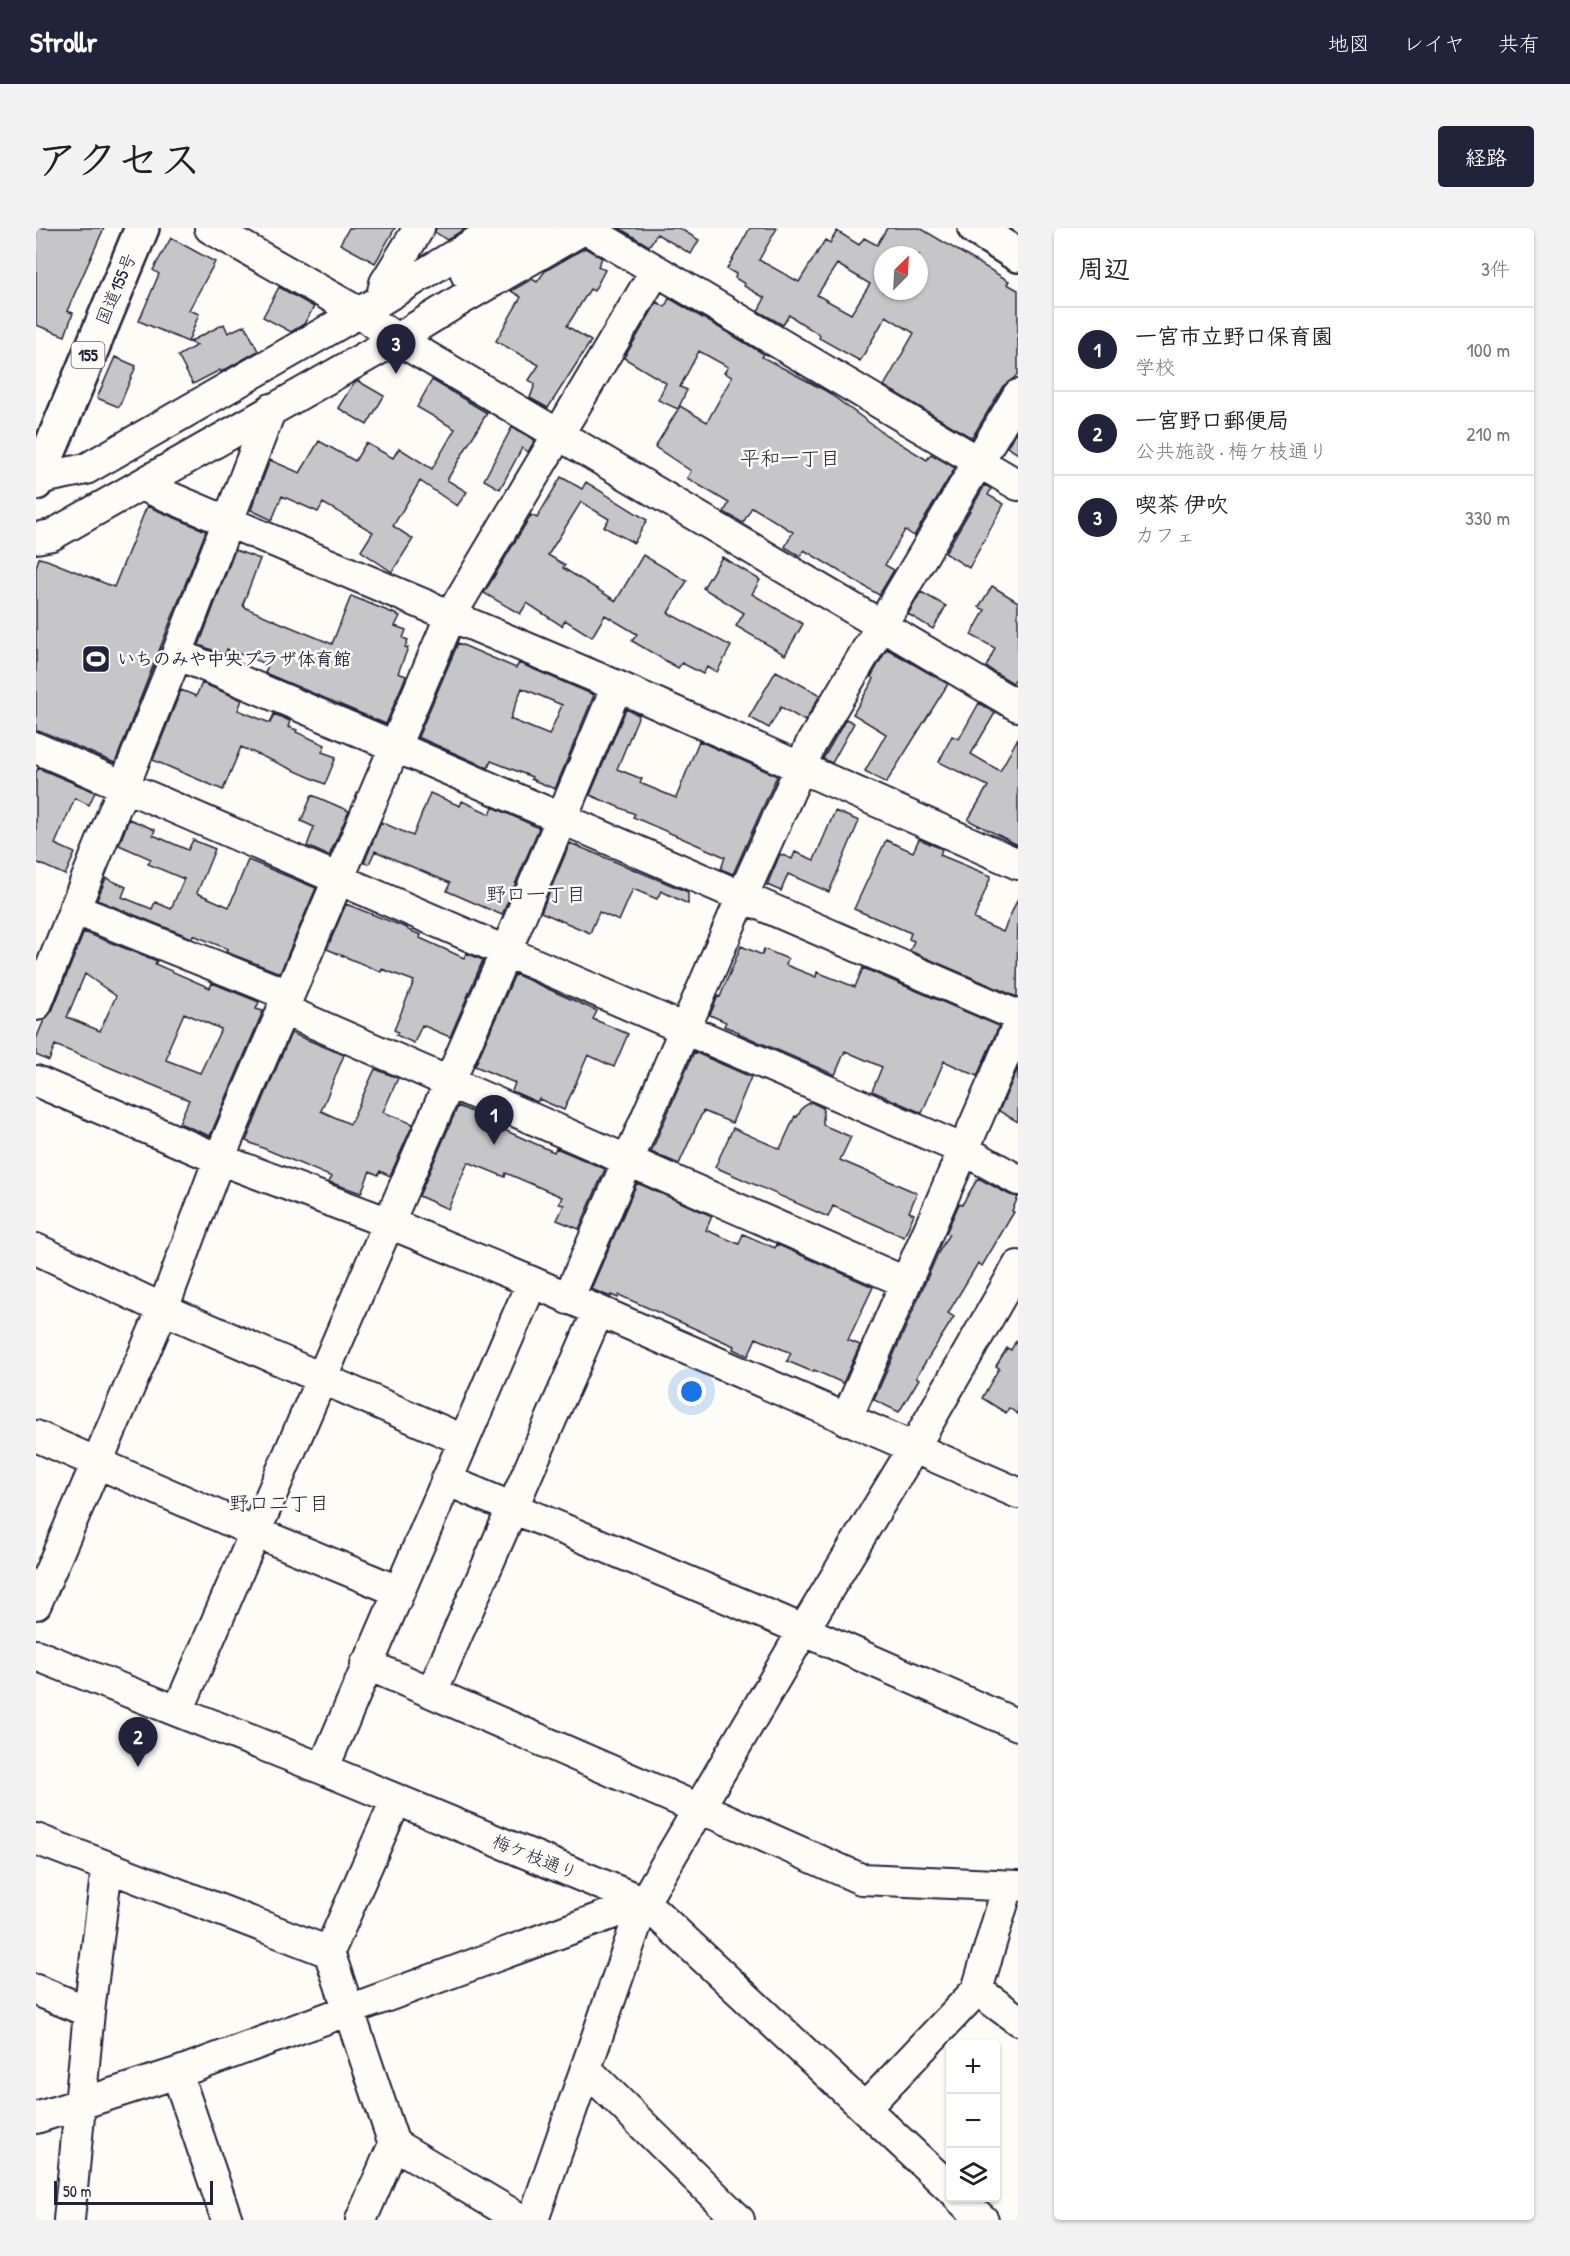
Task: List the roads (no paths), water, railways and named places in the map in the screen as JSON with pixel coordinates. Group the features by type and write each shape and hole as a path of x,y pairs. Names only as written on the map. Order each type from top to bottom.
{"main road":[{"name":"国道155号","path":"37,481 44,437 142,228"},
{"path":"975,228 1018,255"}],"street":[{"path":"210,228 379,320 558,434 1018,706"},
{"path":"379,320 385,283 419,228"},
{"path":"36,538 52,535 271,409 379,320 499,228"},
{"path":"37,481 86,469 379,320 540,228"},
{"path":"379,320 462,299 585,228 1018,485"},
{"path":"36,1604 163,1309 219,1159 451,615 656,270"},
{"path":"568,1299 742,897 812,744 1018,395"},
{"path":"36,1005 122,786 177,654 271,409"},
{"path":"141,485 617,686 1018,864"},
{"path":"177,654 1018,1016"},
{"path":"178,1711 506,951 617,686"},
{"path":"36,748 964,1150 1018,1180"},
{"path":"74,909 285,1002 448,1081 628,1162 905,1282"},
{"path":"846,1420 1018,1025"},
{"path":"36,1081 219,1159 389,1223 532,1282 1018,1493"},
{"path":"36,1249 163,1309 462,1440"},
{"path":"532,2220 644,1902 913,1449 1018,1266"},
{"path":"323,1769 462,1440 532,1282"},
{"path":"432,1692 598,1312"},
{"path":"36,1436 255,1532 398,1591"},
{"path":"447,1480 1018,1725"},
{"name":"梅ケ枝通り","path":"36,1655 323,1769 644,1902 946,2184"},
{"path":"366,1664 861,1879 1013,1886 977,1990 865,2108"},
{"path":"396,1800 329,1952 394,2144 522,2220"},
{"path":"36,1839 329,1952"},
{"path":"69,2220 89,2012 107,1867"},
{"path":"36,2118 177,2073 644,1902"},
{"path":"36,1990 89,2012"},
{"path":"977,1990 1018,2020"},
{"path":"586,2069 739,2220"},
{"path":"177,2073 227,2220"},
{"path":"361,2220 394,2144"},
{"path":"963,2202 983,2220"}],"place":[{"name":"喫茶 伊吹","path":"396,374"},
{"name":"いちのみや中央プラザ体育館","path":"96,659"},
{"name":"一宮市立野口保育園","path":"494,1145"},
{"name":"一宮野口郵便局","path":"138,1767"}],"district":[{"name":"平和一丁目","path":"790,458"},
{"name":"野口一丁目","path":"536,894"},
{"name":"野口二丁目","path":"279,1503"}]}
